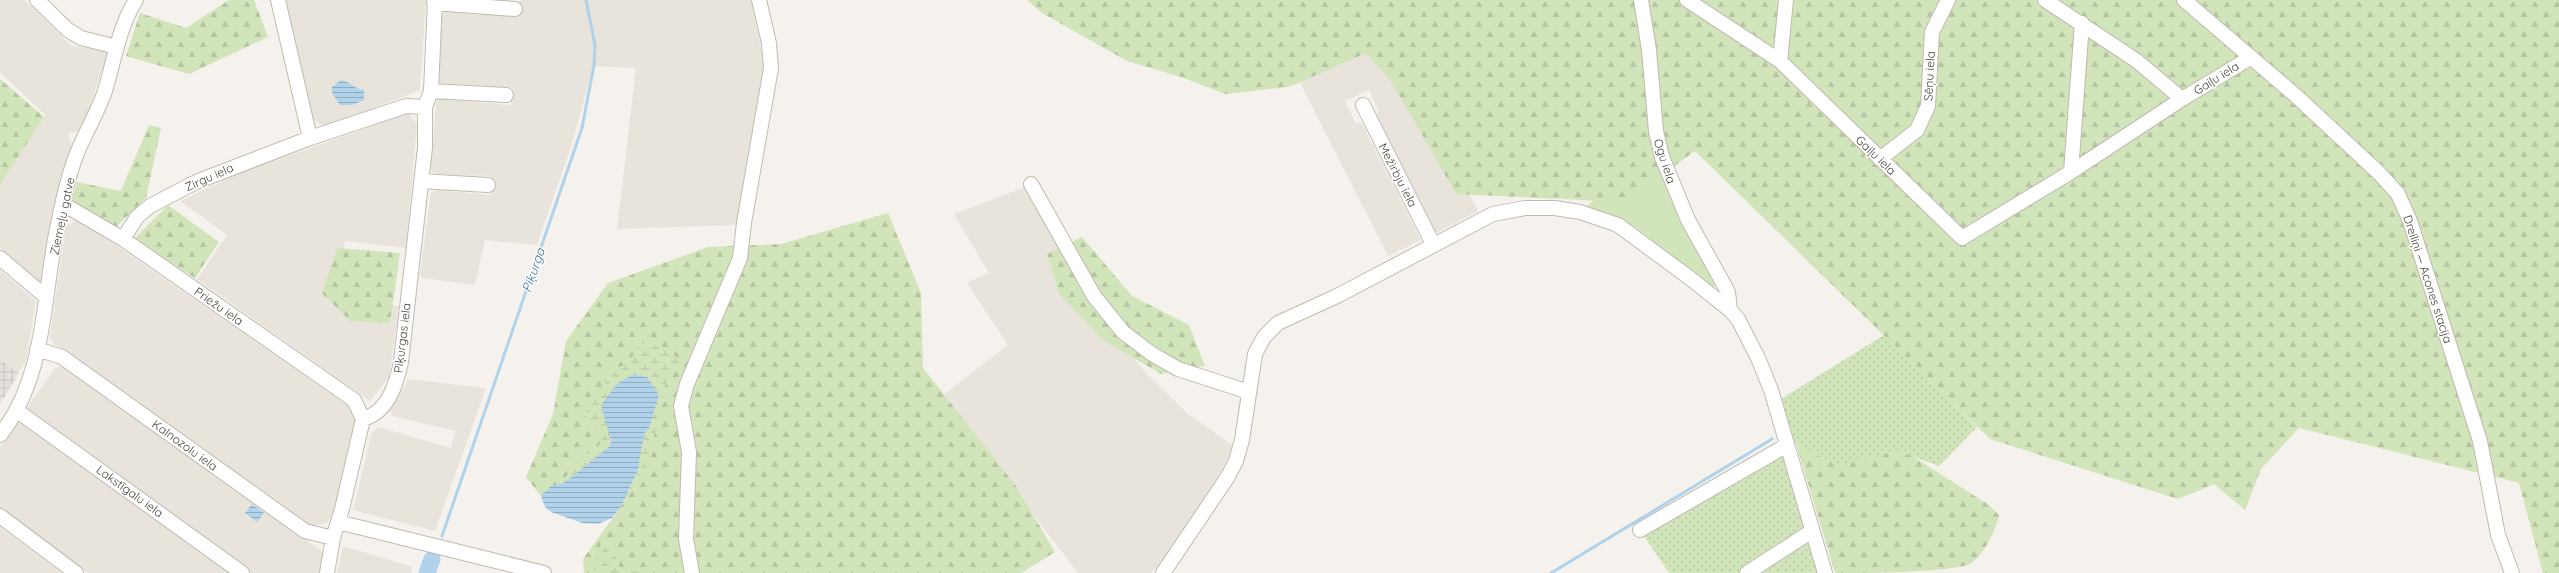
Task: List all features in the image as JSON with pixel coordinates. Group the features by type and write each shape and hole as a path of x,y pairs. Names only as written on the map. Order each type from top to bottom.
{"street":[{"path":"37,0 68,30 81,38 117,47"},
{"name":"Ziemeļu gatve","path":"0,435 16,410 29,382 37,349 64,204 72,170 104,94 123,27 136,0"},
{"path":"278,0 310,138"},
{"path":"692,573 686,539 689,452 682,406 687,384 740,258 744,224 771,68 769,43 759,0"},
{"name":"Ogu iela","path":"1641,0 1649,50 1656,131 1662,157 1688,220 1728,292 1730,310"},
{"name":"Gaiļu iela","path":"1688,0 1780,61 1962,238 2071,172 2182,99 2250,58"},
{"path":"1780,61 1786,0"},
{"name":"Sēņu iela","path":"1880,159 1917,130 1928,106 1932,32 1948,0"},
{"name":"Gaiļu iela","path":"2045,0 2138,61 2182,99"},
{"name":"Dreiliņi — Acones stacija","path":"2184,0 2295,95 2398,194 2410,221 2480,441 2498,535 2512,573"},
{"name":"Piķurgas iela","path":"363,418 374,416 385,404 396,385 401,362 425,148 425,107 431,91 435,2 515,9"},
{"path":"2071,172 2082,23"},
{"path":"431,91 506,95"},
{"name":"Mežirbju iela","path":"1363,105 1433,244"},
{"name":"Zirgu iela","path":"123,239 137,217 150,206 203,179 310,138 406,106 425,107"},
{"path":"421,181 488,185"},
{"path":"1031,184 1094,296 1123,332 1152,354 1178,369 1249,392"},
{"name":"Priežu iela","path":"64,204 123,239 354,400 363,418"},
{"path":"1163,573 1227,478 1236,461 1242,440 1255,354 1264,336 1278,323 1337,296 1433,244 1493,214 1525,208 1580,212 1618,225 1730,310 1745,330 1771,390 1825,573"},
{"path":"0,258 46,297"},
{"name":"Kalnozolu iela","path":"37,349 62,357 305,531 333,538"},
{"name":"Lakstīgalu iela","path":"16,410 242,573"},
{"path":"327,573 333,538 363,418"},
{"path":"1640,530 1787,445"},
{"path":"0,516 76,573"},
{"path":"338,522 544,573"},
{"path":"1747,573 1812,531"}],"shaded area":[{"path":"0,0 24,0 72,46 109,50 82,129 68,134 73,149 50,225 42,284 0,248 0,185 45,115 0,72"},
{"path":"283,0 426,0 420,90 326,127 314,121"},
{"path":"520,0 751,0 765,67 737,225 617,229 636,68 593,66 572,144 537,245 485,240 475,285 422,278 420,274 431,192 436,190 491,195 491,176 433,174 431,168 436,102 441,99 511,105 512,88 440,83 437,79 442,16 445,12 518,17"},
{"path":"1378,36 1461,177 1478,211 1436,233 1376,114 1379,112 1369,90 1345,101 1356,124 1361,122 1421,240 1388,256 1294,71"},
{"path":"408,113 417,124 406,248 345,241 339,299 399,306 389,377 370,401 197,279 227,235 180,201 240,173"},
{"path":"1025,187 1107,325 1146,373 1188,414 1234,446 1216,480 1160,564 1151,573 1078,573 942,396 1008,345 967,283 989,273 954,214"},
{"path":"81,221 351,408 358,421 337,507 327,523 309,526 53,343 50,336 66,226 73,222"},
{"path":"0,270 36,301 26,360 19,373 0,359"},
{"path":"0,359 19,373 0,404"},
{"path":"64,366 327,555 322,573 248,573 28,411 27,407 55,368"},
{"path":"407,379 486,388 435,531 353,510 372,432 379,427 451,448 455,431 393,416 388,407 406,385"},
{"path":"19,419 232,573 89,573 0,510 0,447"},
{"path":"0,527 62,573 0,573"},
{"path":"343,546 413,567 411,573 337,573"}],"green space":[{"path":"229,0 254,0 268,37 189,74 126,56 140,13 186,28"},
{"path":"1027,0 2559,0 2559,573 2543,573 2519,483 2299,428 2261,469 2245,510 2214,484 2178,499 1990,439 1695,151 1625,202 1456,194 1391,81 1366,53 1289,87 1225,94 1181,77 1127,61 1042,13"},
{"path":"0,79 44,117 0,185"},
{"path":"149,125 161,128 146,198 116,227 71,201 77,182 121,191"},
{"path":"1653,150 1668,190 1717,284 1711,289 1638,229 1617,217 1587,206"},
{"path":"168,205 219,242 195,278 134,239"},
{"path":"888,213 921,293 923,368 1016,486 1055,552 1021,573 584,573 583,559 622,505 638,469 610,437 564,483 551,486 541,496 526,477 553,414 566,341 608,283 708,247 781,244"},
{"path":"1082,237 1132,296 1189,325 1205,366 1161,374 1103,340 1060,295 1047,254"},
{"path":"337,248 400,253 390,323 350,321 322,293"},
{"path":"1884,335 1977,427 1939,466 1898,451 1836,465 1792,441 1781,399"},
{"path":"639,343 652,344 664,348 673,354 680,364 671,372 665,385 648,463 622,505 638,469 644,434 649,428 606,430 611,441 610,446 564,483 574,465 584,455 601,443 603,433 585,415 587,404 606,390 604,374 608,370 629,364"},
{"path":"1792,430 1906,452 1989,505 1999,515 1998,521 1988,543 1973,562 1968,565 1954,568 1885,573 1835,573"},
{"path":"1787,445 1825,573 1669,573 1640,530"},
{"path":"600,542 607,542 618,561 619,568 643,573 603,573 587,567 601,553"}],"water":[{"path":"341,80 364,90 364,100 352,105 340,105 332,93 332,87"},
{"path":"634,374 647,377 659,395 649,428 644,434 638,469 622,505 612,518 598,524 582,523 551,512 545,507 541,496 551,486 564,483 610,446 611,441 601,405 617,384"},
{"path":"252,504 264,513 257,522 245,513"}],"waterway":[{"name":"Piķurga","path":"442,536 582,128 594,65 595,45 586,0"},
{"path":"1551,573 1772,439"},
{"name":"Piķurga","path":"427,573 432,559"}]}
